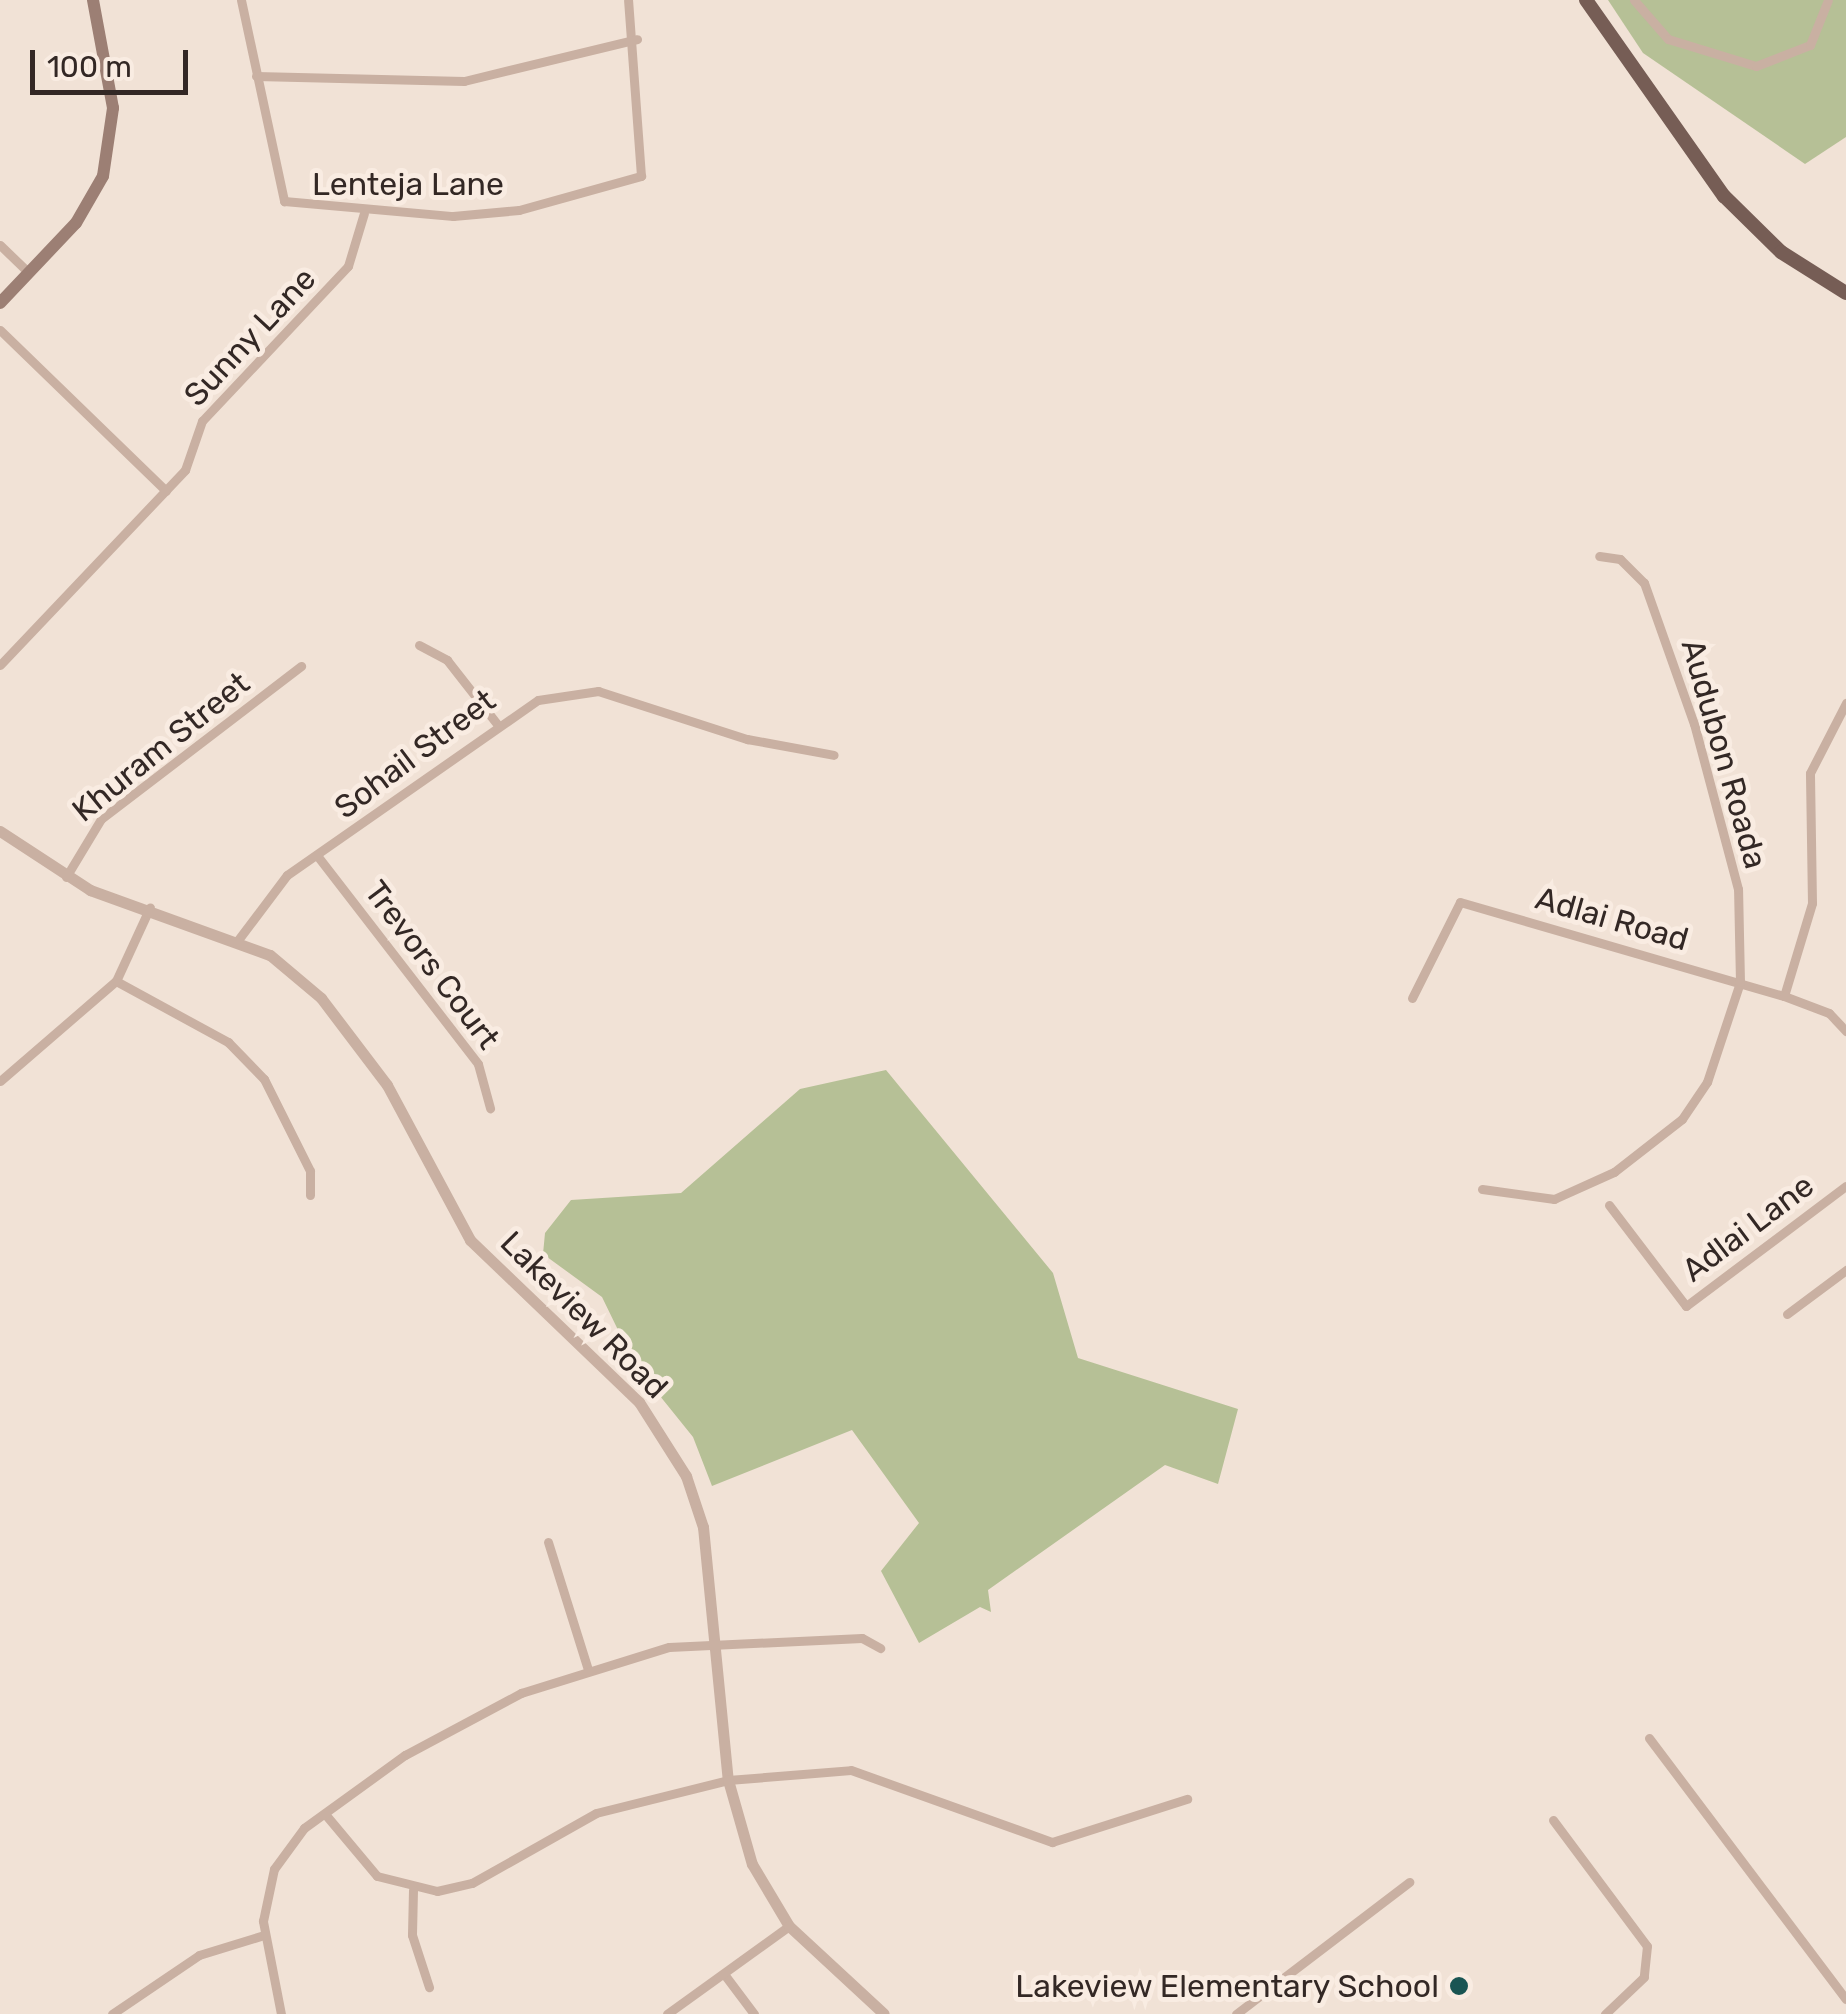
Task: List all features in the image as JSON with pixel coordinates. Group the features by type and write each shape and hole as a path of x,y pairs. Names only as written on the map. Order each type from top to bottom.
{"main road":[{"path":"0,302 76,224 106,164 113,108 93,0"},
{"path":"1586,0 1724,196 1781,252 1846,294"}],"street":[{"path":"241,0 256,76 464,81 637,39 628,0"},
{"path":"1634,0 1668,40 1725,61 1756,66 1800,52 1828,0"},
{"name":"Lenteja Lane","path":"256,76 287,204 364,213 502,212 644,173 637,39"},
{"name":"Sunny Lane","path":"0,665 166,491 190,462 202,421 348,266 364,213"},
{"path":"0,245 29,272"},
{"path":"0,330 166,491"},
{"name":"Audubon Roada","path":"1482,1189 1554,1199 1614,1172 1682,1119 1707,1082 1740,982 1738,890 1694,724 1644,584 1620,560 1599,556"},
{"path":"419,645 447,660 497,724"},
{"name":"Khuram Street","path":"66,877 102,819 301,666"},
{"name":"Sohail Street","path":"238,940 268,890 319,858 497,724 538,700 598,692 747,739 834,755"},
{"path":"1784,996 1812,903 1810,773 1844,710"},
{"name":"Lakeview Road","path":"0,831 66,877 238,940 308,987 361,1043 470,1240 638,1402 686,1476 703,1527 718,1641 728,1780 752,1864 789,1926 884,2014"},
{"name":"Trevors Court","path":"319,858 478,1064 490,1108"},
{"name":"Adlai Road","path":"1412,998 1460,902 1784,996 1829,1013 1846,1031"},
{"path":"0,1081 116,981 150,907"},
{"path":"116,981 228,1042 264,1079 310,1171 310,1195"},
{"name":"Adlai Lane","path":"1608,1206 1686,1306 1846,1186"},
{"path":"1787,1314 1846,1270"},
{"path":"548,1542 588,1670"},
{"path":"281,2014 264,1934 274,1868 325,1814 461,1722 588,1670 718,1641 862,1638 880,1648"},
{"path":"1649,1738 1846,1999"},
{"path":"325,1814 366,1868 413,1890 461,1887 596,1814 728,1780 851,1770 1052,1842 1187,1798"},
{"path":"1553,1820 1647,1946 1644,1977 1605,2014"},
{"path":"1236,2014 1409,1882"},
{"path":"413,1890 412,1935 429,1987"},
{"path":"667,2014 789,1926"},
{"path":"112,2014 198,1955 264,1934"},
{"path":"724,1974 754,2014"}],"green space":[{"path":"1608,0 1846,0 1846,137 1805,164 1643,53"},
{"path":"886,1070 1053,1273 1078,1358 1238,1409 1218,1484 1165,1465 988,1590 991,1612 980,1607 919,1643 881,1571 919,1523 852,1430 712,1486 693,1437 635,1365 602,1297 543,1254 545,1233 571,1200 681,1193 800,1089"}],"place":[{"name":"Lakeview Elementary School","path":"1459,1986"}]}
